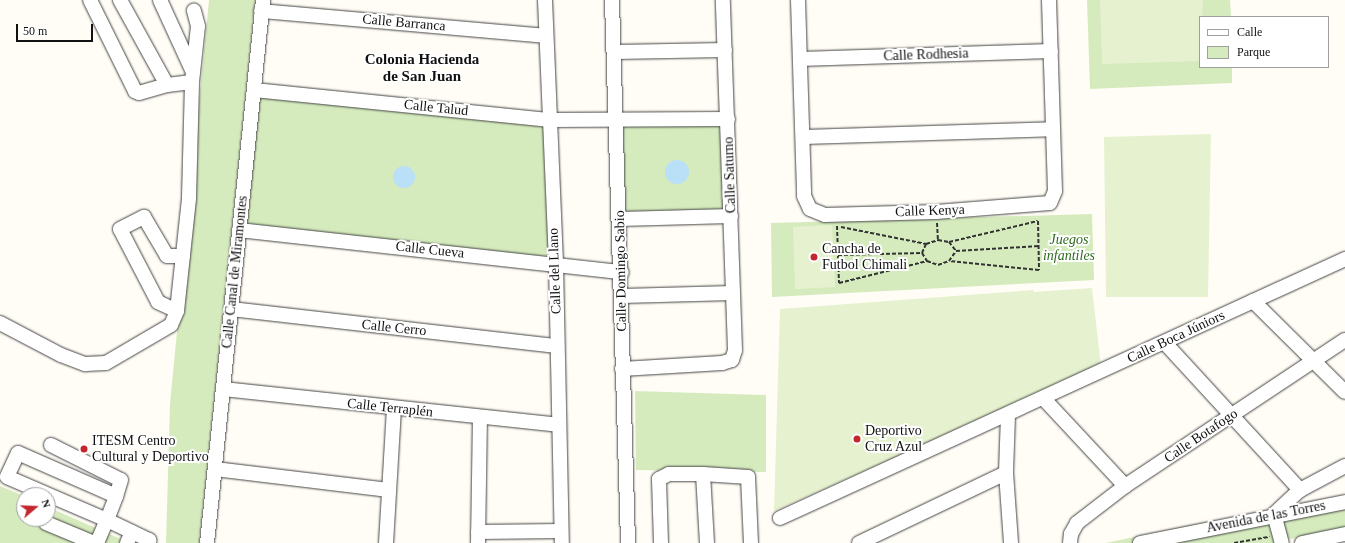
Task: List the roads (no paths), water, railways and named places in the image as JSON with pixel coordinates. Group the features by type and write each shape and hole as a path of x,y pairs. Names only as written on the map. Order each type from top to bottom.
{"street":[{"path":"90,0 135,91 139,93 192,77"},
{"path":"120,0 167,85"},
{"path":"160,0 192,77"},
{"name":"Calle del Llano","path":"545,0 556,264 561,537"},
{"name":"Calle Domingo Sabio","path":"612,0 618,122 622,272 622,369 628,543"},
{"name":"Calle Saturno","path":"622,369 722,363 732,360 735,350 723,0"},
{"path":"798,0 803,137 1053,129 1049,0"},
{"name":"Calle Barranca","path":"262,5 546,36"},
{"name":"Calle Canal de Miramontes","path":"206,543 215,469 262,5"},
{"path":"0,323 60,355 85,364 106,363 171,325 177,311 189,198 192,77 198,26 194,11"},
{"path":"615,52 725,50"},
{"name":"Calle Rodhesia","path":"800,58 1051,51"},
{"name":"Calle Talud","path":"254,90 550,120 618,122 728,119"},
{"name":"Calle Kenya","path":"803,137 804,196 810,209 825,214 936,212 1043,206 1054,198 1055,191 1053,129"},
{"path":"620,219 731,216"},
{"path":"177,311 158,302 120,229 144,217 167,256 183,256"},
{"name":"Calle Cueva","path":"239,230 622,272"},
{"name":"Calle Boca Júniors","path":"780,518 1165,344 1253,301 1345,259"},
{"path":"622,296 733,293"},
{"path":"1253,301 1345,392"},
{"name":"Calle Cerro","path":"231,309 557,346"},
{"name":"Calle Botafogo","path":"1070,543 1071,534 1077,524 1125,486 1312,360 1345,340"},
{"path":"1165,344 1300,490"},
{"name":"Calle Terraplén","path":"223,389 394,409 558,425"},
{"path":"1044,399 1125,486"},
{"path":"386,543 394,409"},
{"path":"1008,415 1006,473 1012,543"},
{"path":"480,417 478,538 561,537"},
{"path":"51,445 121,480 107,520 96,543 56,527"},
{"path":"116,496 18,453 7,477 107,520 129,537 150,540 149,543"},
{"path":"1281,539 1274,514 1300,490 1345,466"},
{"path":"215,469 389,490"},
{"path":"859,543 1006,473"},
{"path":"661,543 659,479 669,474 703,474 748,477 752,543"},
{"path":"703,474 706,543"},
{"name":"Avenida de las Torres","path":"1140,543 1274,514 1345,502"},
{"path":"1302,543 1345,534"}],"water":[{"path":"677,160 686,163 689,172 686,181 677,184 668,181 665,172 668,163"},
{"path":"404,166 412,169 415,177 412,185 404,188 396,185 393,177 396,169"}],"place":[{"name":"Cancha de Futbol Chimali","path":"814,257"},
{"name":"Deportivo Cruz Azul","path":"857,439"},
{"name":"ITESM Centro Cultural y Deportivo","path":"84,449"}],"district":[{"name":"Colonia Hacienda de San Juan","path":"422,68"}],"park label":[{"name":"Juegos infantiles","path":"1069,248"}]}
